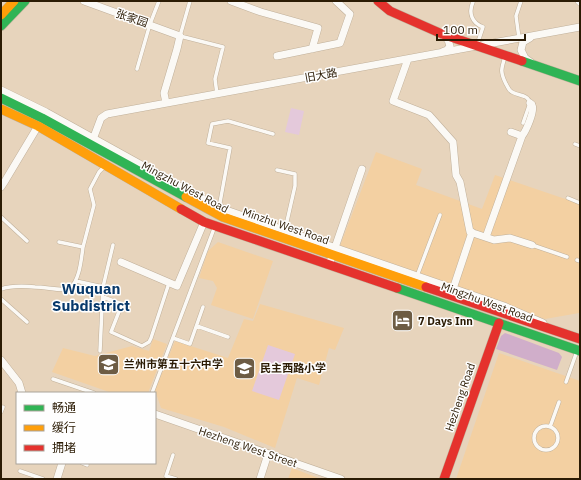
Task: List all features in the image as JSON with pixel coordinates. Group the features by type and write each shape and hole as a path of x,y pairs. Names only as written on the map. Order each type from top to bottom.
{"main road":[{"path":"1,15 14,1"},
{"path":"1,26 24,1"},
{"path":"378,1 390,11 430,29 580,81"},
{"name":"Minzhu West Road","path":"1,98 219,211 334,251 487,308 580,339"},
{"name":"Minzhu West Road","path":"1,108 38,126 90,145 106,165 204,222 499,323 579,348"},
{"name":"Hezheng Road","path":"444,479 499,323"}],"street":[{"name":"张家园","path":"84,1 180,36"},
{"path":"230,1 261,12 318,28 312,49"},
{"path":"277,56 340,43 350,14 336,1"},
{"name":"旧大路","path":"90,145 101,118 107,114 580,27"},
{"path":"430,29 446,36 450,43 447,50 436,54"},
{"path":"540,35 523,42 521,50 525,58 543,68"},
{"path":"166,103 164,93 180,36"},
{"path":"408,59 393,101 429,115 453,142 456,175 460,182 470,232 494,240 510,238 532,245"},
{"path":"1,90 46,112 90,145"},
{"path":"486,237 522,136 526,132 533,110 530,103"},
{"path":"1,186 6,181 38,126"},
{"path":"511,132 522,136"},
{"path":"329,265 362,169"},
{"name":"Mingzhu West Road","path":"219,211 285,230 334,251 417,276 504,306 580,339"},
{"path":"121,262 177,286 204,222"},
{"path":"454,289 472,232"},
{"path":"1,360 19,383 22,392"},
{"name":"Hezheng West Street","path":"156,414 341,479"},
{"path":"260,479 268,454"},
{"path":"57,479 62,464"}],"lane":[{"path":"137,69 150,24 159,1"},
{"path":"180,36 190,1"},
{"path":"519,39 516,16 521,1"},
{"path":"473,2 471,7 471,16 476,24 483,27 478,46"},
{"name":"张家园","path":"180,36 223,47 214,79 217,94"},
{"path":"505,56 502,67 502,76 509,90 527,97 530,103 523,123"},
{"path":"219,211 230,148 208,143 212,124 228,121 273,134"},
{"path":"575,144 580,146"},
{"path":"1,289 35,287 64,290 70,289 76,281 78,274 83,247 94,205 90,189 99,172 106,165"},
{"path":"277,170 295,174 295,186 285,230"},
{"path":"568,198 580,203"},
{"path":"417,276 440,215"},
{"path":"1,217 26,241"},
{"path":"152,392 215,226"},
{"path":"59,242 83,247"},
{"path":"100,351 103,287 113,245"},
{"path":"532,245 567,257"},
{"path":"76,281 103,287"},
{"path":"103,297 122,304 111,332 142,346 149,342 151,338 169,282"},
{"path":"1,298 26,322"},
{"path":"173,338 190,344 203,308"},
{"path":"197,326 228,337"},
{"path":"566,382 579,348"},
{"path":"53,379 91,392"},
{"path":"550,427 559,402"},
{"path":"1,412 2,407"},
{"path":"541,427 550,427 557,433 557,442 550,449 541,449 535,443 534,434 541,427"},
{"path":"174,455 166,476 176,479"},
{"path":"20,471 43,479"}],"shaded area":[{"path":"291,108 304,111 299,135 285,132"},
{"path":"376,152 422,169 416,185 482,209 495,175 580,204 579,313 545,319 338,251"},
{"path":"218,242 273,261 253,319 211,305 217,288 213,281 199,278 208,251"},
{"name":"民主西路小学","path":"260,304 344,328 335,350 329,348 319,385 297,378 275,448 224,427 161,408 155,390 175,341 228,358 244,319 253,321"},
{"path":"505,333 559,353 562,357 557,370 496,349 501,336"},
{"name":"兰州市第五十六中学","path":"153,339 167,344 148,392 109,392 52,372 63,348 95,356 132,346 149,351"},
{"path":"268,345 295,354 279,400 252,391"},
{"path":"499,353 580,381 580,479 456,479"},
{"path":"292,468 321,479 288,479"}],"traffic: fast":[{"path":"1,26 25,1"},
{"path":"522,61 580,81"},
{"path":"1,98 42,118 186,197"},
{"path":"397,288 580,351"}],"traffic: slow":[{"path":"1,15 14,1"},
{"path":"1,109 38,126 181,209"},
{"path":"186,197 223,217 426,287"}],"traffic: jam":[{"path":"378,1 390,11 442,34 522,61"},
{"path":"181,209 204,222 397,288"},
{"path":"426,287 580,339"},
{"path":"444,479 499,323"}],"place":[{"name":"7 Days Inn","path":"402,321"},
{"name":"兰州市第五十六中学","path":"108,364"},
{"name":"民主西路小学","path":"244,368"}],"district":[{"name":"Wuquan Subdistrict","path":"91,298"}]}
